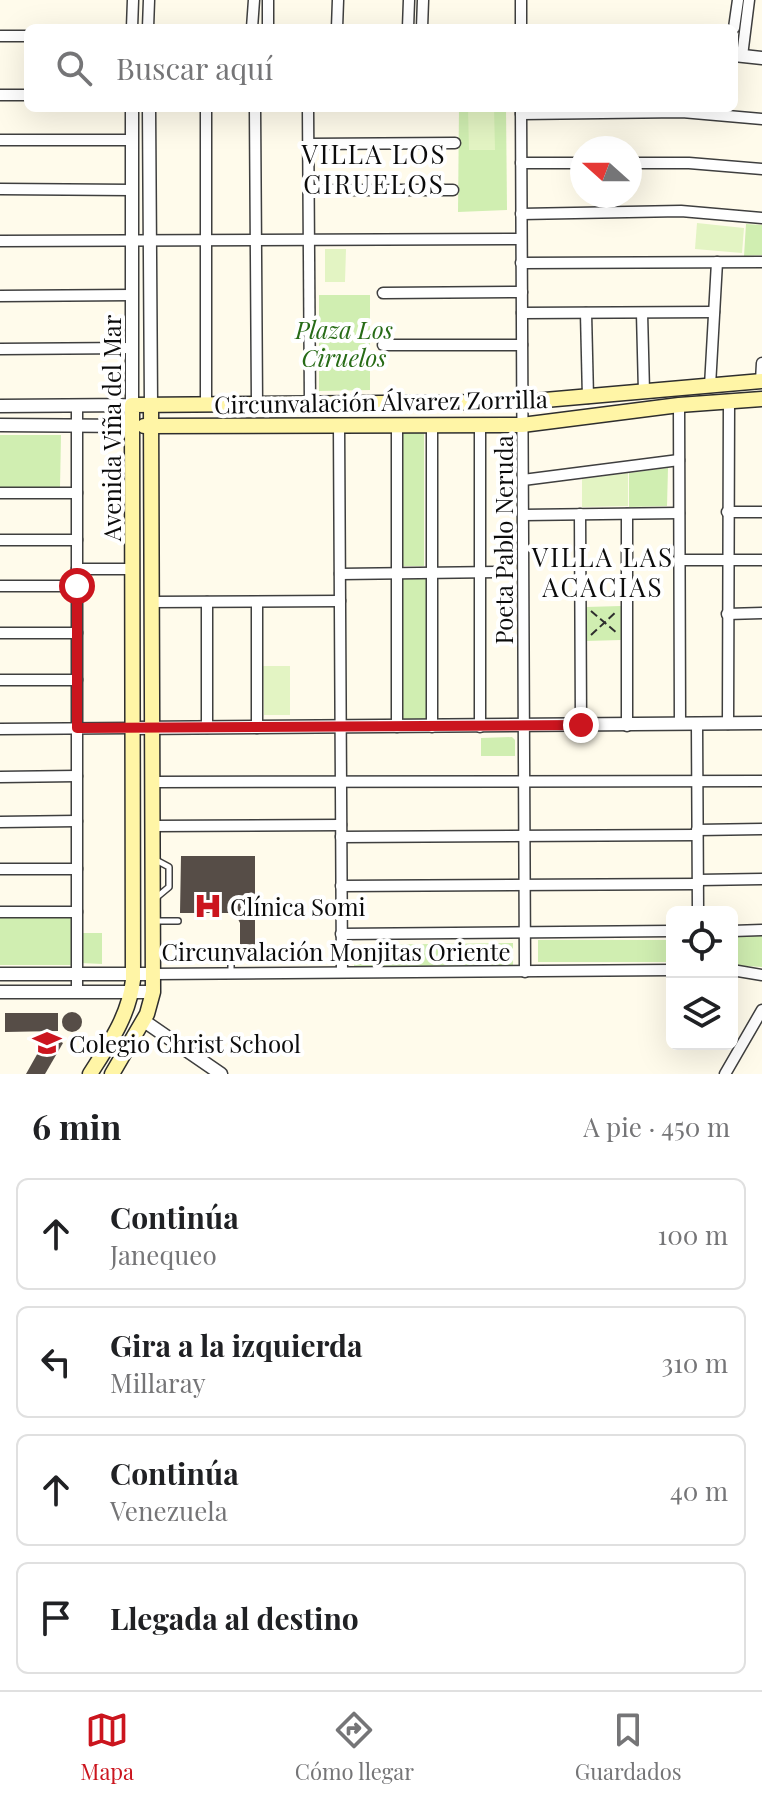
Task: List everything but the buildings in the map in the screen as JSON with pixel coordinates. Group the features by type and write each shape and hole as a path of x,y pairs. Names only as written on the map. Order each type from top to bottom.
{"main road":[{"name":"Circunvalación Álvarez Zorrilla","path":"132,405 522,402 762,381"},
{"name":"Circunvalación Álvarez Zorrilla","path":"133,426 522,425 679,405 762,399"},
{"name":"Avenida Viña del Mar","path":"90,1074 121,1025 132,992 132,405"},
{"name":"Avenida Viña del Mar","path":"117,1072 144,1021 153,992 151,405"}],"street":[{"path":"132,24 133,0"},
{"path":"148,24 149,0"},
{"path":"252,24 254,0"},
{"path":"268,0 268,24"},
{"path":"337,24 338,0"},
{"path":"408,24 409,0"},
{"path":"422,24 423,0"},
{"path":"521,0 521,24"},
{"path":"735,24 738,0"},
{"path":"749,0 738,56 762,58"},
{"path":"0,36 24,36"},
{"path":"0,95 24,95"},
{"name":"Avenida Viña del Mar","path":"132,112 132,405"},
{"name":"Avenida Viña del Mar","path":"149,112 151,405"},
{"path":"206,112 206,405"},
{"path":"255,112 257,404"},
{"path":"308,112 310,404"},
{"name":"Poeta Pablo Neruda","path":"521,112 525,972"},
{"path":"682,112 762,119"},
{"path":"0,140 132,140"},
{"path":"309,144 455,143"},
{"path":"521,163 570,163"},
{"path":"642,163 762,169"},
{"path":"0,189 132,190"},
{"path":"309,190 453,190"},
{"path":"521,214 681,211 762,218"},
{"path":"0,241 521,239"},
{"path":"710,386 717,262"},
{"path":"521,263 762,262"},
{"path":"383,293 522,292"},
{"path":"0,296 132,295"},
{"path":"522,313 714,312"},
{"path":"586,313 588,398"},
{"path":"642,313 644,392"},
{"path":"383,345 522,345"},
{"path":"0,349 132,348"},
{"path":"762,363 762,381"},
{"path":"728,724 726,560 729,401"},
{"name":"Circunvalación Álvarez Zorrilla","path":"0,406 132,405"},
{"path":"679,405 680,724"},
{"path":"77,406 77,992"},
{"name":"Circunvalación Álvarez Zorrilla","path":"0,425 133,426"},
{"path":"339,425 342,972"},
{"path":"397,425 397,727"},
{"path":"432,425 432,727"},
{"path":"480,425 480,727"},
{"path":"523,480 679,460"},
{"path":"0,493 77,493"},
{"path":"727,512 762,512"},
{"path":"523,515 679,513"},
{"path":"580,514 581,725"},
{"path":"627,514 627,726"},
{"path":"0,540 77,540"},
{"path":"679,560 762,560"},
{"path":"77,569 133,569"},
{"path":"340,574 498,572"},
{"path":"0,586 77,586"},
{"path":"152,602 340,601"},
{"path":"207,602 207,728"},
{"path":"257,602 257,728"},
{"path":"727,614 762,613"},
{"path":"0,633 77,633"},
{"path":"0,680 77,680"},
{"path":"0,729 762,723"},
{"path":"697,724 698,906"},
{"path":"0,777 77,776"},
{"path":"153,782 762,781"},
{"path":"0,822 77,821"},
{"path":"153,826 341,825"},
{"path":"341,837 525,836 762,829"},
{"path":"0,869 77,869"},
{"path":"341,886 762,879"},
{"path":"0,912 77,912"},
{"path":"738,931 762,930"},
{"path":"341,934 666,931"},
{"name":"Circunvalación Monjitas Oriente","path":"0,974 666,970"},
{"path":"738,971 762,975"},
{"name":"Circunvalación Monjitas Oriente","path":"0,992 153,992"},
{"path":"725,1074 762,1010"},
{"path":"144,1021 221,1074"}],"lane":[{"path":"153,921 178,921"},
{"path":"231,957 231,974"}],"path":[{"path":"581,643 627,602"},
{"path":"581,603 627,641"}],"green space":[{"path":"459,112 506,112 507,210 458,212"},
{"path":"468,112 494,112 495,150 469,150"},
{"path":"697,223 744,228 742,253 695,249"},
{"path":"746,224 762,225 762,255 744,256"},
{"path":"325,249 346,249 345,282 325,282"},
{"name":"Plaza Los Ciruelos","path":"319,295 370,295 370,390 319,391"},
{"path":"402,433 424,433 424,566 402,566"},
{"path":"0,435 61,435 60,487 0,487"},
{"path":"668,468 667,506 629,507 629,473"},
{"path":"628,473 628,506 582,507 582,479"},
{"path":"400,579 427,579 428,720 401,720"},
{"path":"621,606 621,640 586,641 586,607"},
{"path":"263,666 290,666 290,715 264,715"},
{"path":"512,737 515,740 515,756 481,756 481,738"},
{"path":"0,918 72,918 71,965 0,965"},
{"path":"82,933 102,933 102,964 81,963"},
{"path":"738,933 762,933 762,967 738,965"},
{"path":"538,940 666,940 666,962 538,962"},
{"path":"513,943 513,965 354,967 354,945"}],"place":[{"name":"Clínica Somi","path":"208,906"},
{"name":"Colegio Christ School","path":"47,1043"}],"district":[{"name":"VILLA LOS CIRUELOS","path":"374,168"},
{"name":"VILLA LAS ACACIAS","path":"603,571"}],"route":[{"path":"77,586 77,728 581,725"}]}
